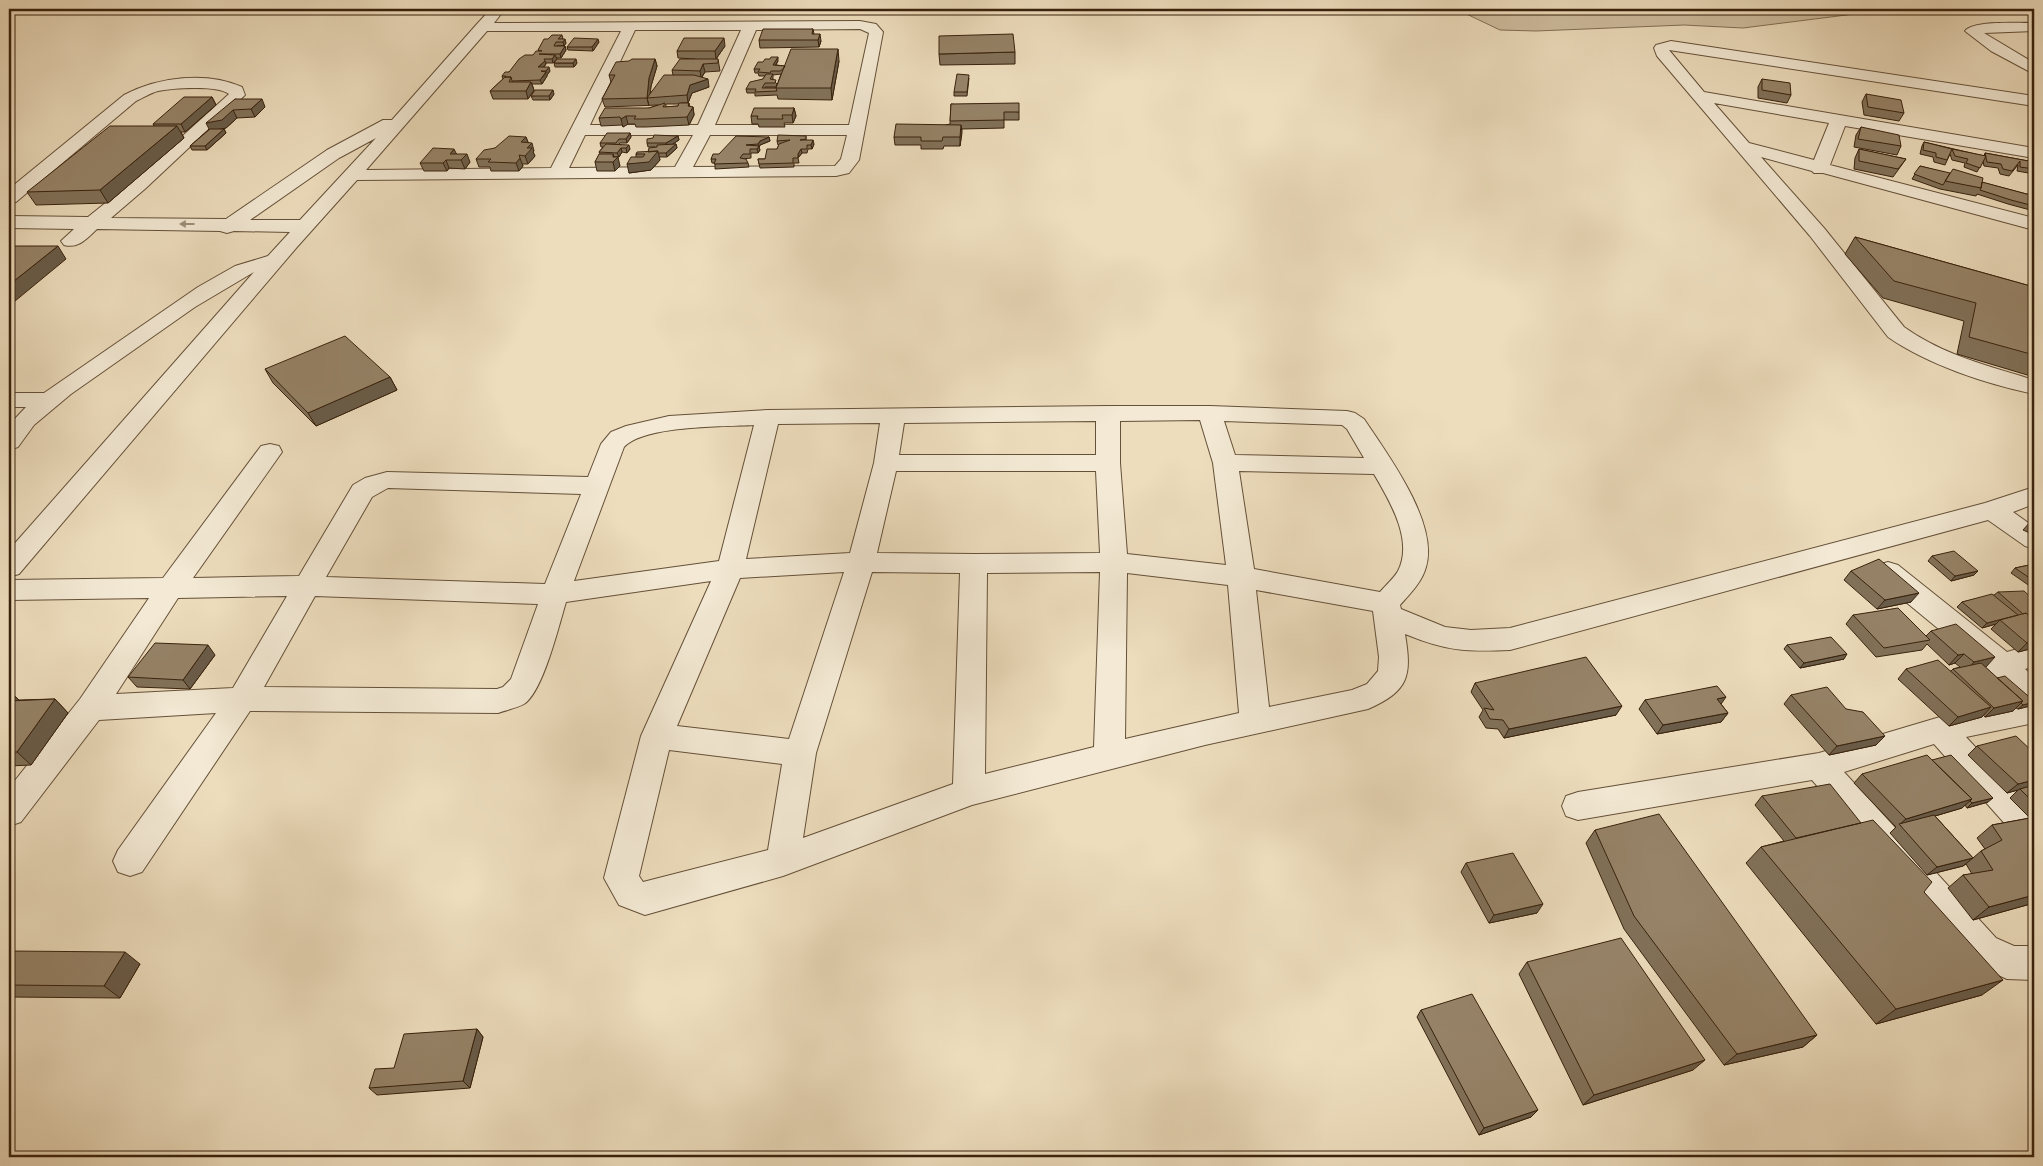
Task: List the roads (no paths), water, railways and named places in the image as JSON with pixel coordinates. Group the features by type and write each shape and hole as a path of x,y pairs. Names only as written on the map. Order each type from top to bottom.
{"street":[{"path":"9,567 283,252 498,9"},
{"path":"351,175 836,171 847,165 876,35 874,29 860,25 630,28 482,27"},
{"path":"681,173 704,130 750,27"},
{"path":"2034,27 1976,29 1972,31 1996,48 2034,69"},
{"path":"558,172 630,28"},
{"path":"2034,101 1684,46 1663,46 1662,53 1817,232 1896,332 1910,343 1928,352 2034,387"},
{"path":"9,198 130,98 141,92 167,85 223,85 236,90 237,95 140,184 94,223 62,241 209,242 283,252"},
{"path":"1700,96 2034,153"},
{"path":"209,242 231,224 333,154 405,116"},
{"path":"1820,169 1838,121"},
{"path":"579,130 855,130"},
{"path":"1744,147 1820,169 2034,224"},
{"path":"9,222 306,226"},
{"path":"1817,232 1845,240"},
{"path":"11,435 49,400 185,303 243,270 283,252"},
{"path":"9,400 49,400"},
{"path":"1210,412 1225,463 1241,577 1255,722"},
{"path":"91,708 242,699 498,701 514,695 522,688 529,672 555,594 613,444 620,437 634,431 669,423 768,417 1210,412 1347,418 1356,424 1382,466 1405,509 1415,533 1417,552 1413,568 1386,609 1394,657 1393,675 1378,692 1358,701 1154,744 968,792 782,861 645,899 631,894 621,878 657,736 730,569 768,417"},
{"path":"1108,413 1108,463 1114,562 1109,756"},
{"path":"782,861 800,753 861,562 886,463 894,416"},
{"path":"9,812 91,708 171,587 270,452"},
{"path":"886,463 1108,463"},
{"path":"1225,463 1382,466"},
{"path":"130,861 242,699 362,491 374,484 387,480 598,486"},
{"path":"9,590 307,586 555,594 730,569 861,562 974,564 1114,562 1241,577 1386,609 1442,637 1471,641 1510,639 1992,510 2034,495"},
{"path":"1992,510 2034,540"},
{"path":"1857,546 2002,665 2034,695"},
{"path":"968,792 974,564"},
{"path":"2002,665 2034,655"},
{"path":"1578,806 1819,766 1940,730 2034,711"},
{"path":"1940,730 2034,833"},
{"path":"657,736 800,753"},
{"path":"1819,766 1983,950 1997,959 2014,965 2034,963"}]}
